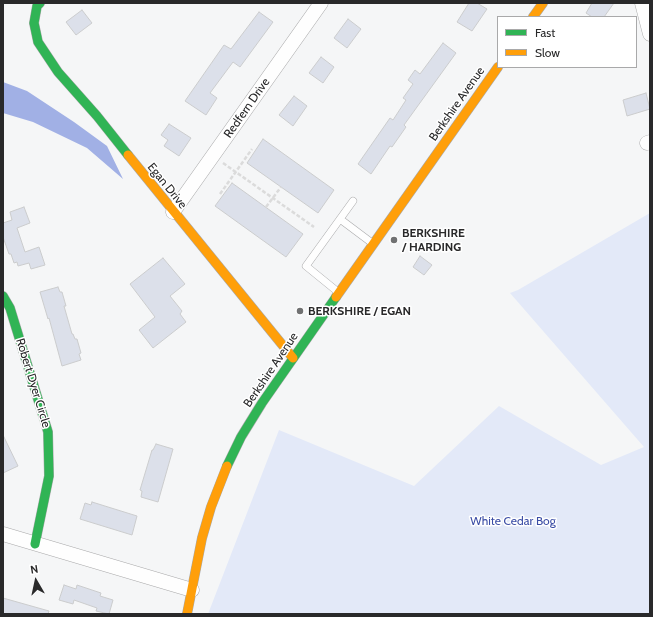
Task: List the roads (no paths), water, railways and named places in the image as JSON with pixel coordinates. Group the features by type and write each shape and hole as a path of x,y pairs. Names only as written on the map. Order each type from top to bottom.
{"street":[{"name":"Egan Drive","path":"40,3 37,6 34,23 38,42 58,72 97,116 292,358"},
{"name":"Redfern Drive","path":"173,212 321,3"},
{"path":"534,16 543,3"},
{"path":"642,3 650,34"},
{"name":"Berkshire Avenue","path":"187,614 202,538 211,506 224,470 241,437 292,358 497,68"},
{"name":"Robert Dyer Circle","path":"3,296 10,308 48,432 49,476 35,544"},
{"path":"3,534 192,590"}],"lane":[{"path":"338,292 306,266 353,201"},
{"path":"340,219 374,244"}],"water":[{"path":"3,82 27,91 107,146 123,179 87,148 33,122 3,113"}],"place":[{"name":"BERKSHIRE / HARDING","path":"394,240"},
{"name":"BERKSHIRE / EGAN","path":"300,311"}],"park label":[{"name":"White Cedar Bog","path":"513,521"}]}
